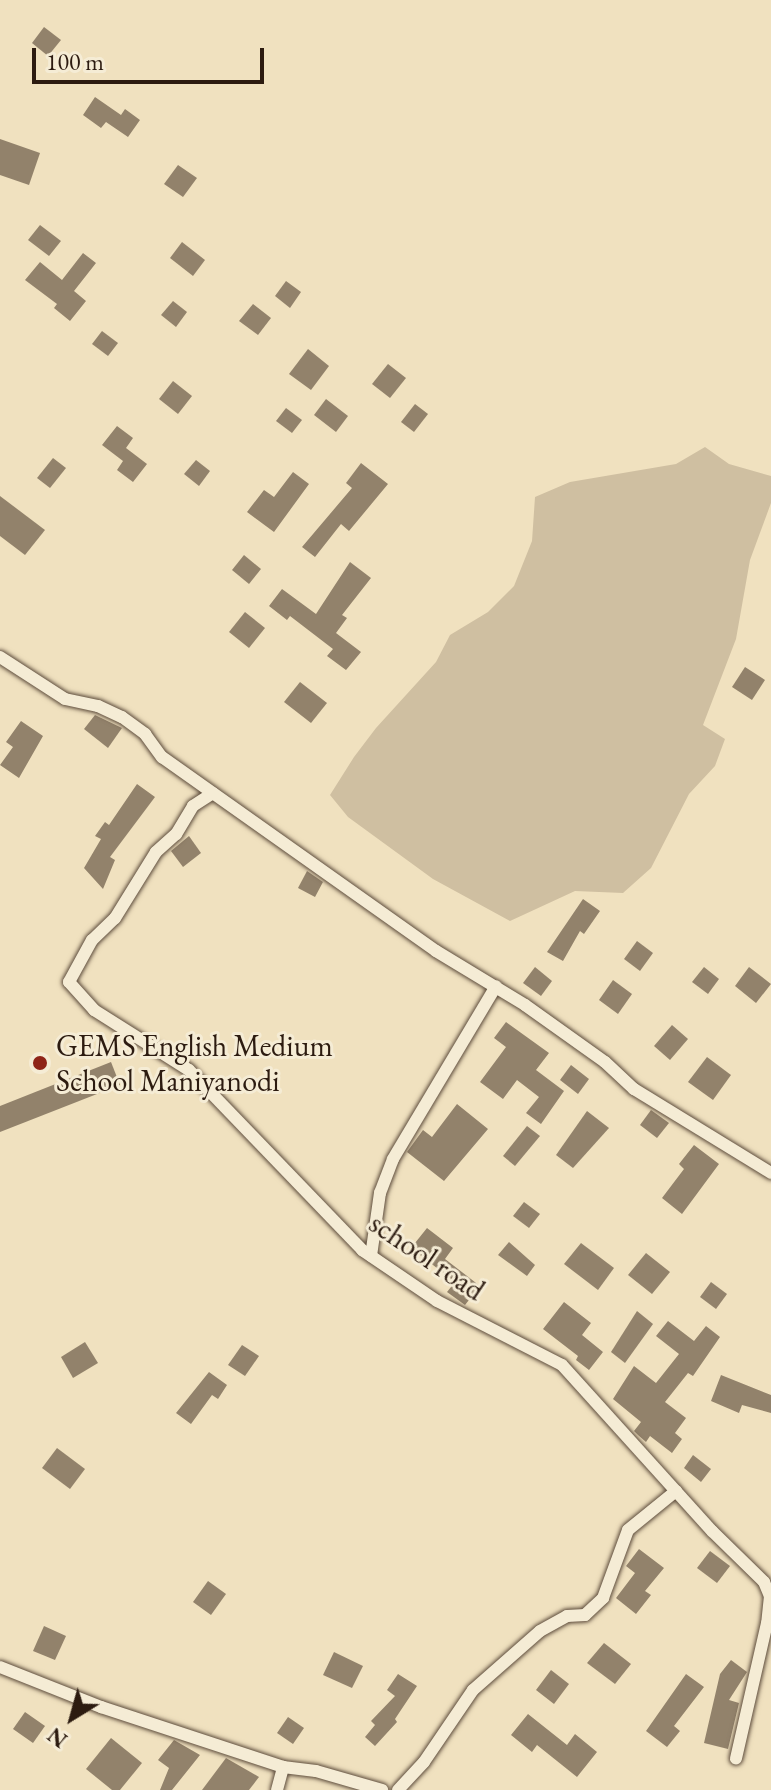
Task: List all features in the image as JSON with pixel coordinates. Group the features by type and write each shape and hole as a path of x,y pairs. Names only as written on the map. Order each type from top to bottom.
{"street":[{"path":"0,657 65,699 98,706 122,717 145,734 162,757 436,951 496,986 605,1062 634,1089 771,1173"},
{"name":"school road","path":"213,793 193,806 176,834 156,852 115,918 92,940 69,982 94,1010 189,1070 371,1256 437,1301 562,1365 676,1491 764,1582 770,1596 759,1669 736,1758"},
{"path":"371,1256 380,1193 393,1159 496,986"},
{"path":"398,1790 424,1762 473,1690 540,1631 567,1616 585,1615 603,1598 628,1530 676,1491"},
{"path":"0,1667 101,1707 265,1758 283,1767 316,1771 382,1790"},
{"path":"277,1790 283,1767"}],"shaded area":[{"path":"705,447 729,464 771,476 771,503 750,560 736,639 703,725 725,739 715,766 689,794 651,868 623,893 575,891 510,921 433,879 348,817 330,795 354,757 436,662 450,635 488,612 514,586 532,541 535,497 570,482 676,464"}],"building":[{"path":"44,27 61,40 48,56 32,43"},
{"path":"95,97 121,115 125,109 140,120 128,137 106,122 101,128 83,115"},
{"path":"0,139 40,153 29,185 0,175"},
{"path":"178,165 197,178 183,197 164,184"},
{"path":"40,225 61,241 49,256 28,240"},
{"path":"182,242 205,260 193,276 170,258"},
{"path":"83,253 96,263 74,291 86,301 70,321 54,308 57,304 25,280 40,262 62,280"},
{"path":"286,281 301,292 290,308 275,296"},
{"path":"173,301 187,312 176,327 161,315"},
{"path":"253,304 271,318 258,335 239,321"},
{"path":"102,331 118,343 108,356 92,344"},
{"path":"308,349 329,366 311,390 289,374"},
{"path":"388,364 406,378 390,398 372,384"},
{"path":"173,381 192,396 178,414 159,399"},
{"path":"326,399 348,416 336,432 314,415"},
{"path":"415,404 428,414 414,432 401,422"},
{"path":"286,408 302,420 292,433 276,421"},
{"path":"117,426 133,438 126,448 147,464 133,482 117,470 123,461 102,445"},
{"path":"53,458 66,468 50,488 37,478"},
{"path":"196,460 210,471 199,486 184,474"},
{"path":"361,463 388,484 349,531 341,524 315,557 302,547 352,488 346,483"},
{"path":"293,472 309,484 274,532 247,512 264,490 274,497"},
{"path":"0,496 45,530 25,555 0,536"},
{"path":"244,555 261,569 249,584 232,570"},
{"path":"350,562 371,578 342,615 347,618 336,633 361,652 346,670 327,656 333,649 290,616 287,620 269,606 282,589 316,614"},
{"path":"245,612 265,628 249,648 229,632"},
{"path":"745,667 765,680 752,700 732,687"},
{"path":"300,682 327,703 311,723 284,702"},
{"path":"95,715 122,728 108,748 84,729"},
{"path":"21,721 43,736 19,778 0,765 13,747 6,742"},
{"path":"137,784 155,797 110,857 115,860 103,889 84,868 101,839 95,836 105,822 109,825"},
{"path":"189,836 201,853 183,867 171,851"},
{"path":"307,871 323,882 315,897 298,888"},
{"path":"583,899 600,911 584,934 580,931 563,961 547,952"},
{"path":"637,941 653,953 640,971 624,959"},
{"path":"535,967 552,981 541,996 523,983"},
{"path":"704,967 719,979 708,994 692,982"},
{"path":"749,967 771,984 756,1003 735,986"},
{"path":"613,980 632,994 618,1014 599,1000"},
{"path":"506,1022 549,1053 536,1070 564,1091 541,1124 526,1113 539,1097 517,1080 503,1099 480,1082 506,1047 494,1038"},
{"path":"672,1025 688,1039 670,1060 654,1046"},
{"path":"707,1057 731,1075 713,1100 688,1082"},
{"name":"GEMS English Medium School Maniyanodi","path":"111,1062 120,1085 0,1132 0,1106"},
{"path":"571,1065 589,1079 578,1094 560,1080"},
{"path":"457,1104 488,1129 444,1181 407,1152 423,1130 432,1137"},
{"path":"651,1110 669,1123 657,1138 640,1125"},
{"path":"587,1111 609,1128 573,1168 556,1155"},
{"path":"527,1126 540,1136 515,1166 503,1156"},
{"path":"694,1145 719,1164 682,1214 662,1198 684,1169 679,1164"},
{"path":"524,1202 540,1214 529,1228 513,1216"},
{"path":"427,1228 453,1248 445,1259 480,1286 465,1305 447,1292 455,1282 411,1248"},
{"path":"509,1242 535,1265 527,1276 498,1255"},
{"path":"581,1243 614,1268 598,1290 564,1264"},
{"path":"646,1253 670,1272 652,1294 628,1275"},
{"path":"711,1282 727,1294 716,1309 700,1297"},
{"path":"564,1302 591,1323 582,1335 603,1352 589,1370 576,1360 578,1356 543,1329"},
{"path":"637,1311 653,1324 625,1363 611,1352"},
{"path":"668,1321 694,1341 706,1326 720,1337 693,1376 688,1373 665,1402 686,1418 675,1433 682,1439 672,1453 650,1436 646,1442 638,1435 634,1431 641,1422 613,1399 634,1366 656,1383 679,1354 656,1336"},
{"path":"85,1342 98,1363 73,1378 61,1357"},
{"path":"242,1345 259,1356 245,1376 228,1365"},
{"path":"209,1372 227,1385 218,1399 212,1395 191,1424 176,1413"},
{"path":"721,1375 771,1395 771,1413 742,1405 739,1413 711,1401"},
{"path":"57,1448 85,1469 70,1489 42,1468"},
{"path":"693,1455 711,1469 701,1482 684,1468"},
{"path":"639,1549 664,1568 645,1591 651,1595 636,1614 616,1598 635,1573 626,1566"},
{"path":"710,1551 730,1566 717,1583 697,1568"},
{"path":"208,1581 226,1594 211,1615 193,1602"},
{"path":"44,1626 66,1636 55,1660 33,1651"},
{"path":"604,1643 631,1664 615,1684 587,1663"},
{"path":"334,1652 363,1666 352,1688 323,1675"},
{"path":"731,1660 747,1672 729,1700 739,1703 728,1749 704,1743 720,1674"},
{"path":"551,1670 569,1684 554,1704 536,1690"},
{"path":"398,1674 417,1686 395,1719 397,1722 375,1746 365,1737 375,1725 371,1721 395,1696 387,1690"},
{"path":"686,1674 704,1687 674,1726 680,1731 667,1747 646,1731"},
{"path":"25,1712 45,1726 33,1743 13,1729"},
{"path":"528,1714 567,1745 575,1734 597,1752 577,1777 537,1745 532,1752 511,1735"},
{"path":"288,1717 304,1728 293,1744 277,1733"},
{"path":"111,1738 142,1763 120,1790 112,1790 86,1769"},
{"path":"174,1740 200,1755 172,1790 160,1790 169,1768 158,1760"},
{"path":"226,1758 259,1777 249,1790 202,1790"}],"place":[{"name":"GEMS English Medium School Maniyanodi","path":"40,1063"}]}
